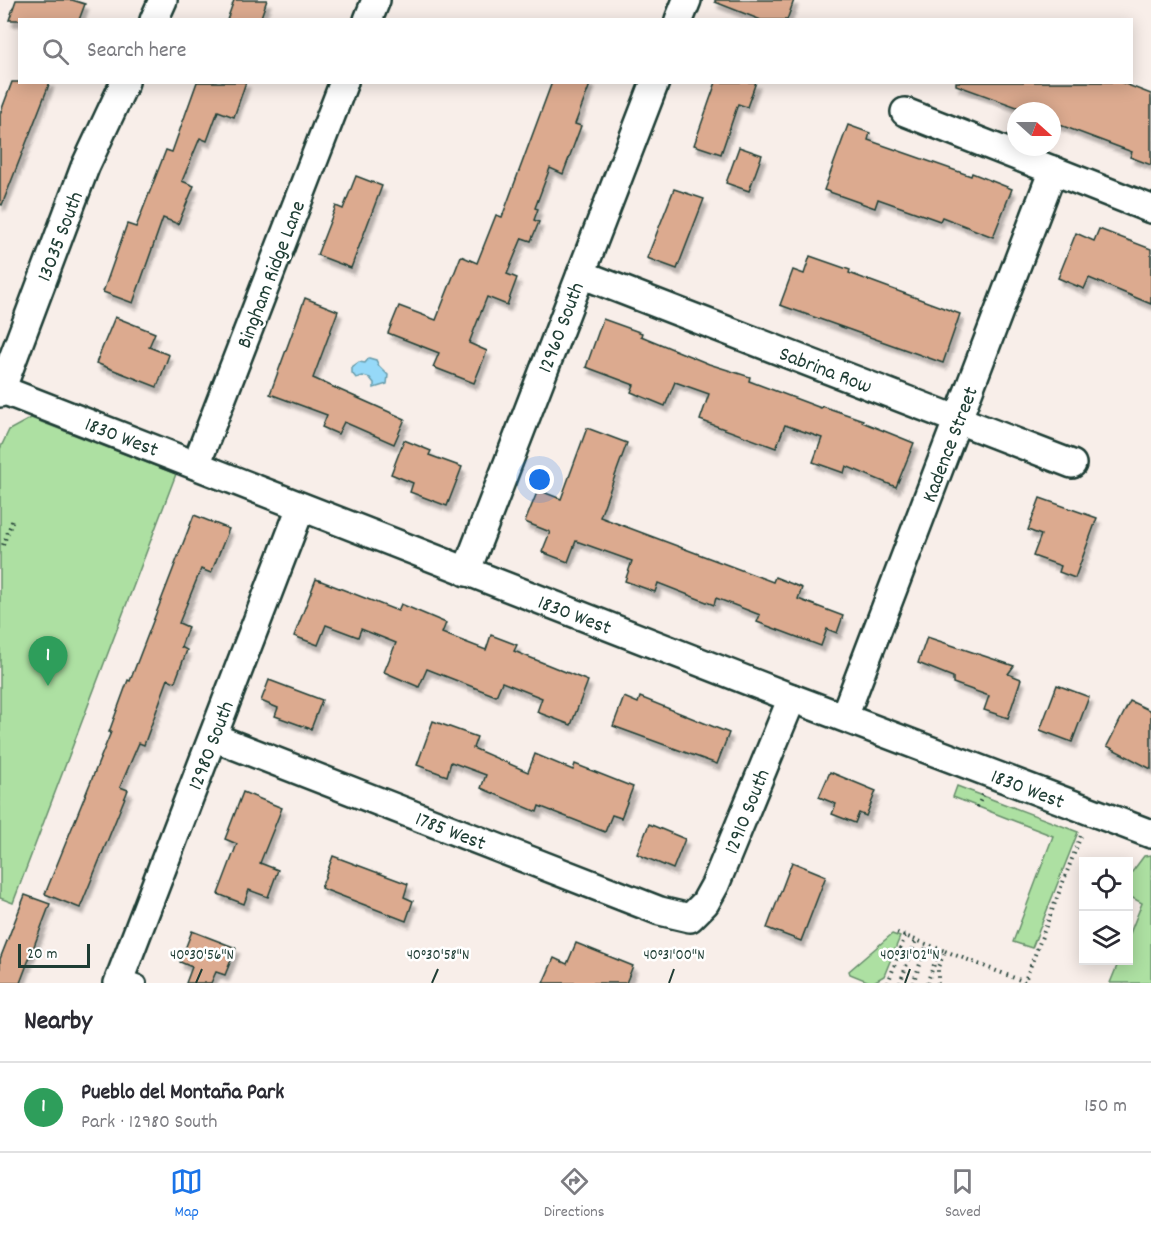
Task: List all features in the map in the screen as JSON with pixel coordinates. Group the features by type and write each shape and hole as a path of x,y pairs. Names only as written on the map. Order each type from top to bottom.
{"street":[{"path":"155,18 163,0"},
{"path":"369,18 376,0"},
{"path":"680,18 687,0"},
{"name":"13035 South","path":"0,390 85,167 123,84"},
{"name":"Bingham Ridge Lane","path":"196,465 343,84"},
{"name":"12960 South","path":"466,572 654,84"},
{"path":"904,112 1151,208"},
{"name":"Kadence Street","path":"844,717 1053,170"},
{"name":"Sabrina Row","path":"581,274 1072,464"},
{"name":"1830 West","path":"0,390 792,698 1151,834"},
{"name":"12980 South","path":"126,981 213,737 301,507"},
{"name":"12910 South","path":"690,918 705,903 715,885 792,698"},
{"name":"1785 West","path":"213,737 660,911 690,918"}],"path":[{"path":"3,545 12,519"},
{"path":"977,807 984,792"},
{"path":"897,933 1024,982 1084,830"},
{"path":"888,983 905,936"},
{"path":"900,983 916,940"},
{"path":"913,983 927,945"},
{"path":"927,983 942,950"},
{"path":"938,983 938,966 942,950"}],"green space":[{"path":"31,418 176,474 13,903 0,898 0,449 9,430"},
{"path":"957,786 1078,832 1032,948 1013,942 1053,836 953,797"},
{"path":"1151,855 1151,983 1110,983 1117,965 1133,965 1133,926 1142,903 1133,898 1133,871 1144,856"},
{"path":"892,934 900,937 884,976 872,983 850,974 849,971"}],"water":[{"path":"369,358 376,360 388,375 387,384 374,388 374,383 370,378 363,376 356,378 352,373 352,367 359,362 365,363"}],"building":[{"path":"16,0 72,0 85,4 80,18 9,20"},
{"path":"234,0 267,0 261,18 228,18"},
{"path":"715,0 794,0 788,18 756,18 715,2"},
{"path":"12,82 49,84 2,205 0,204 0,114"},
{"path":"196,84 245,84 234,117 218,111 207,141 200,138 182,181 194,186 178,224 163,218 133,303 103,292 127,224 136,227 166,150 172,152"},
{"path":"551,84 590,84 575,124 581,126 563,174 550,168 535,208 538,209 534,220 539,222 531,241 522,238 507,274 517,278 507,305 487,297 469,343 487,351 474,383 433,367 439,353 388,333 399,306 436,320 461,256 477,263 496,215 502,217"},
{"path":"715,84 755,84 747,107 738,104 721,154 694,145"},
{"path":"956,84 1125,84 1151,94 1151,165 1130,157 1132,152 1061,125 1061,102 1007,103"},
{"path":"848,125 870,133 868,140 971,176 972,173 1012,189 993,237 942,217 940,221 878,199 875,208 824,190"},
{"path":"739,147 762,155 749,191 726,183"},
{"path":"356,176 382,186 351,268 317,255 336,206 343,209"},
{"path":"674,189 704,199 677,269 647,258"},
{"path":"1099,229 1151,249 1151,304 1089,278 1084,289 1058,278 1076,233 1094,241"},
{"path":"810,256 960,314 943,363 780,305 793,270 804,274"},
{"path":"305,298 338,311 313,378 405,419 394,444 344,422 338,434 322,427 327,415 270,394"},
{"path":"115,317 155,333 149,347 169,355 157,387 96,363"},
{"path":"603,319 642,333 641,336 709,364 750,377 749,381 821,408 822,406 863,420 862,422 914,443 896,487 846,466 844,473 813,462 822,438 785,425 776,448 700,420 709,394 675,382 665,406 631,392 634,385 586,367"},
{"path":"587,428 627,443 600,517 773,582 775,577 802,588 798,599 843,616 837,633 827,629 821,646 757,622 760,615 716,598 714,605 658,583 655,592 625,581 632,561 576,541 568,562 542,552 550,532 525,522 538,490 561,499"},
{"path":"404,440 431,451 429,455 462,467 447,506 410,492 413,483 391,474"},
{"path":"1040,498 1097,518 1075,578 1059,572 1061,566 1033,556 1041,535 1028,530"},
{"path":"194,515 229,529 211,573 201,569 179,623 188,627 181,647 187,650 175,682 168,679 144,745 139,743 120,787 128,790 80,908 45,894 111,732 109,732 128,680 130,681"},
{"path":"316,579 398,611 401,604 446,623 442,633 486,650 491,635 517,645 514,651 588,681 571,725 537,712 542,698 502,682 496,696 427,669 419,687 384,672 396,643 361,629 358,637 326,625 318,645 294,636"},
{"path":"927,637 1014,666 1008,674 1021,679 1008,718 984,710 989,696 953,683 953,677 918,663"},
{"path":"269,680 322,700 311,729 275,716 278,708 261,701"},
{"path":"1057,685 1089,697 1072,742 1040,730"},
{"path":"624,697 638,703 640,697 729,733 717,764 613,726"},
{"path":"1130,701 1151,711 1151,769 1107,746"},
{"path":"433,721 477,737 473,748 528,772 535,754 573,770 575,764 633,787 621,818 612,815 605,832 539,806 537,812 481,788 486,775 451,762 447,776 417,765"},
{"path":"830,772 876,791 866,816 859,813 855,823 832,814 836,804 819,797"},
{"path":"243,792 282,808 260,863 278,870 268,897 249,890 244,904 218,894 237,844 225,839"},
{"path":"649,824 685,839 673,869 637,854"},
{"path":"333,856 408,884 404,897 413,901 406,921 321,888"},
{"path":"792,862 826,876 801,941 767,928"},
{"path":"25,895 50,904 20,983 0,983 0,959"},
{"path":"192,931 236,948 225,975 216,972 211,983 186,983 192,967 180,962"},
{"path":"576,943 633,966 626,983 543,983 554,958 567,964"}],"place":[{"name":"Pueblo del Montaña Park","path":"48,686"}]}
